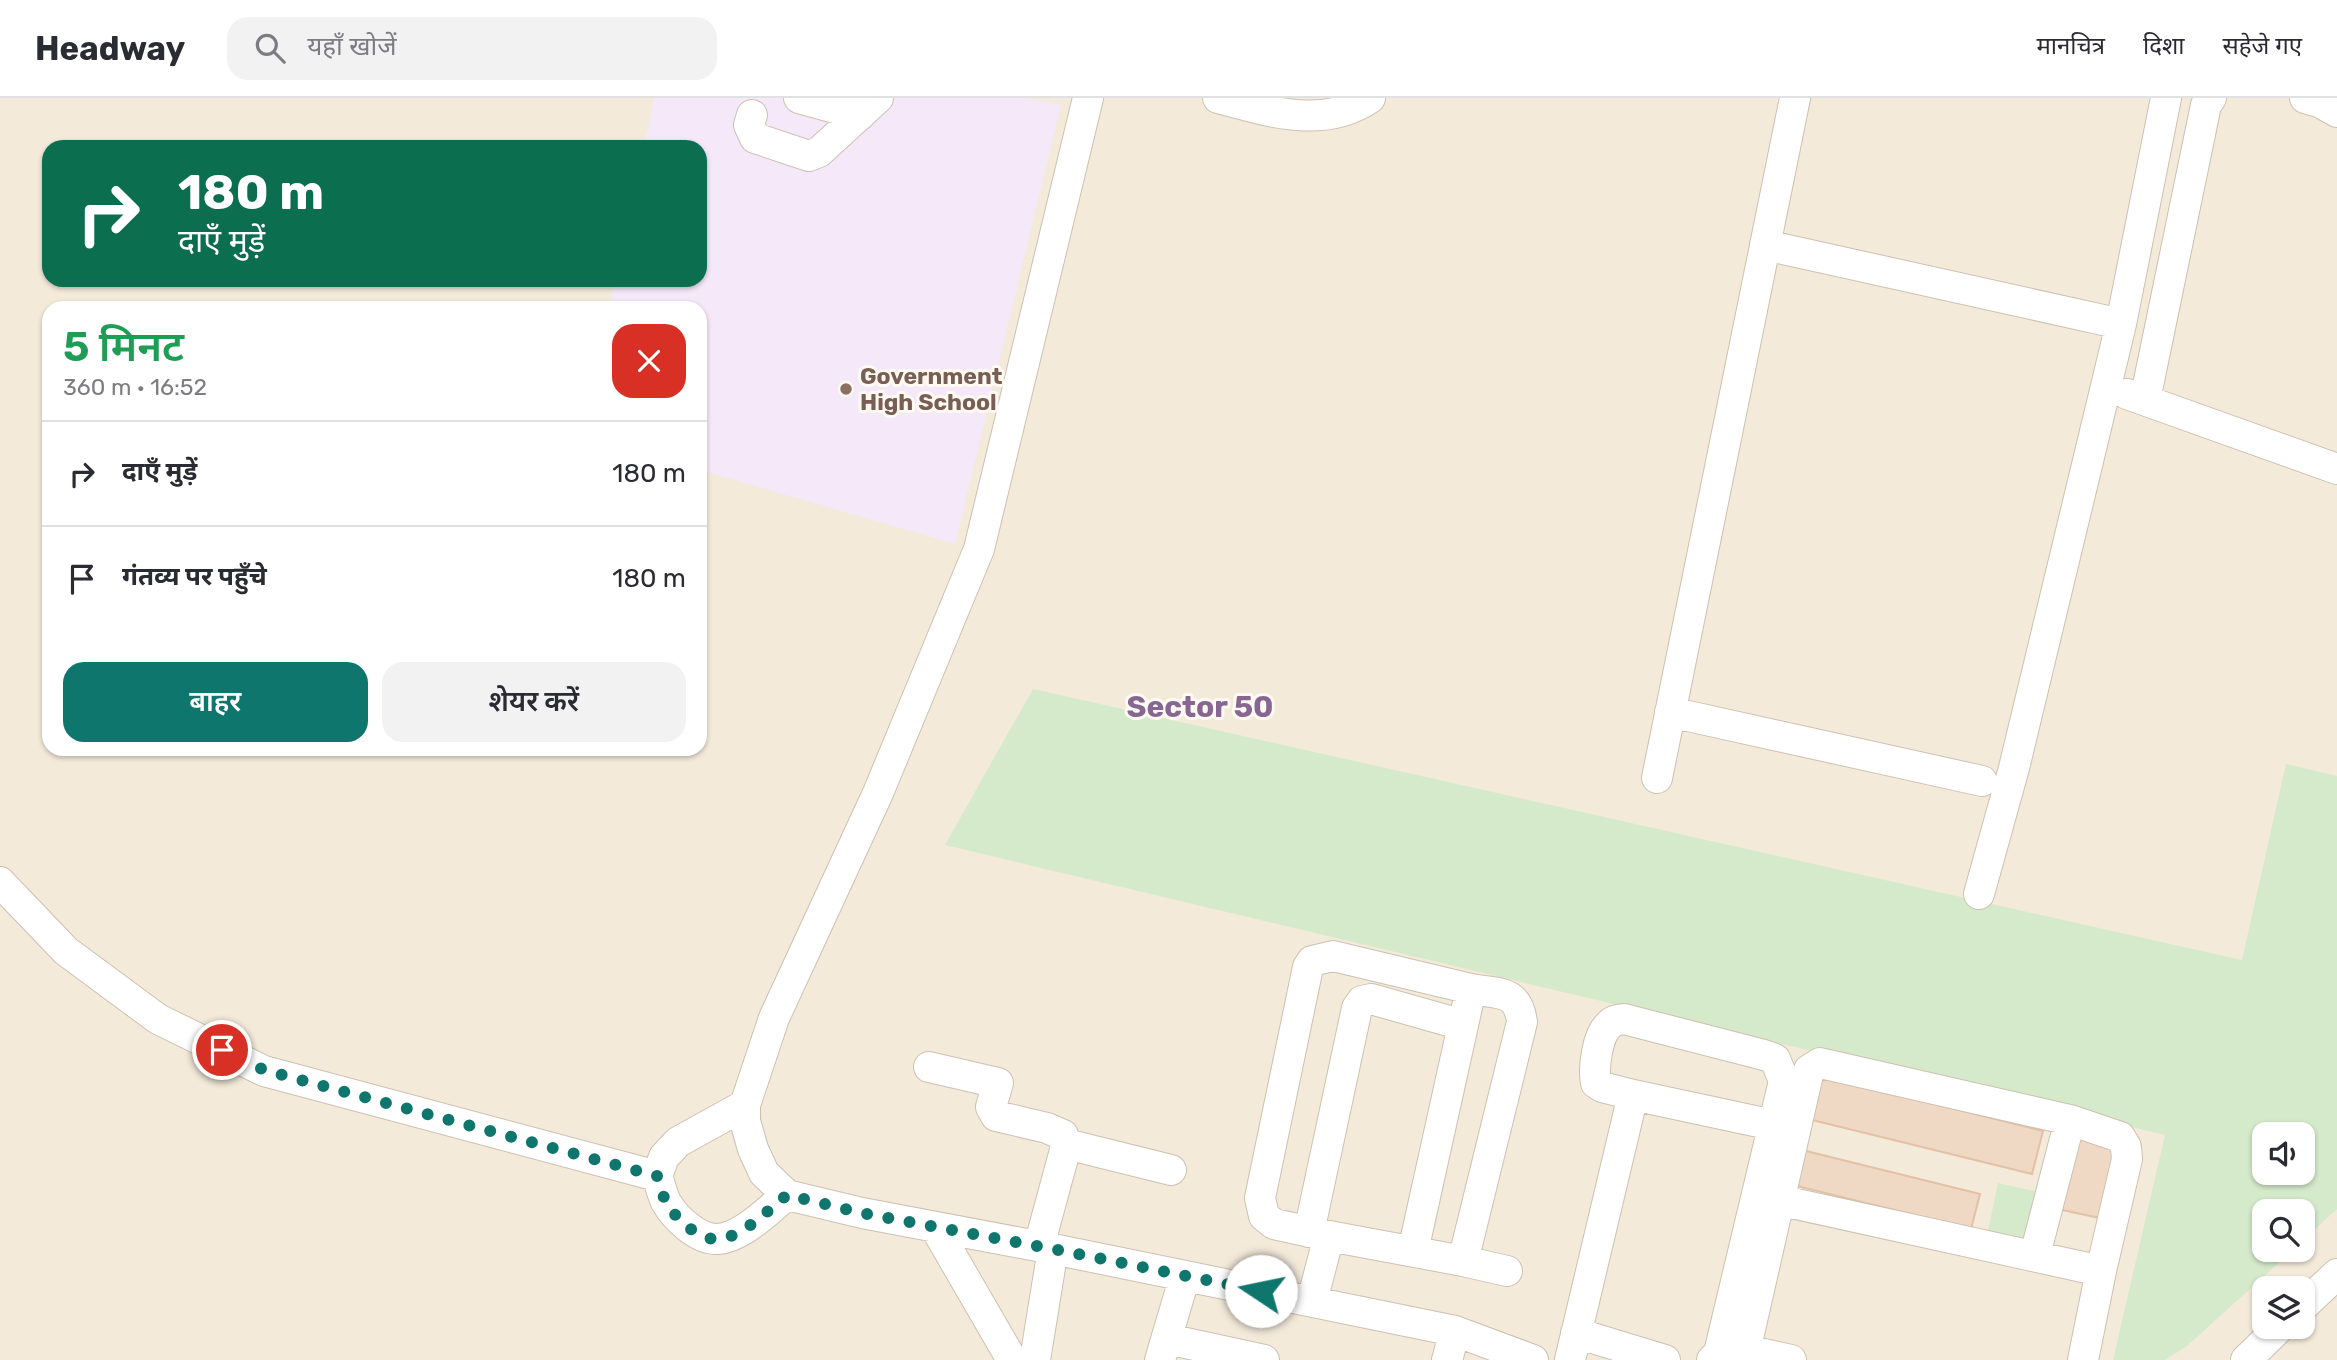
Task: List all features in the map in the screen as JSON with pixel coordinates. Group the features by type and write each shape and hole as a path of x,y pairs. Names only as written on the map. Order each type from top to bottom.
{"street":[{"path":"799,98 869,107"},
{"path":"1088,98 979,549 878,793 774,1018 745,1105 745,1121 753,1149 764,1173 787,1195 862,1213 1455,1331 1533,1360"},
{"path":"1218,98 1284,116 1324,115 1356,107 1370,98"},
{"path":"1657,778 1795,98"},
{"path":"1979,894 2014,768 2106,388 2166,98"},
{"path":"2145,400 2206,105 2211,98"},
{"path":"2305,98 2337,111"},
{"path":"752,115 749,125 755,138 809,156 819,152 869,107"},
{"path":"1765,245 2121,324"},
{"path":"2106,388 2337,469"},
{"path":"1670,712 1982,781"},
{"path":"0,882 66,951 158,1019 264,1070 657,1176"},
{"path":"1463,1261 1522,1022 1520,1007 1508,995 1471,989 1333,956 1312,961 1308,967 1259,1198 1264,1216 1274,1224 1507,1271"},
{"path":"1413,1251 1471,989"},
{"path":"1312,1301 1319,1234 1357,1008 1362,1001 1371,999 1463,1025"},
{"path":"1712,1360 1719,1353 1784,1081 1775,1059 1624,1019 1612,1022 1602,1038 1593,1070 1597,1083 1602,1087 1773,1125"},
{"path":"1791,1360 1744,1355 1809,1070 1820,1063 2070,1120 2120,1137 2126,1147 2127,1159 2083,1360"},
{"path":"929,1067 998,1083 991,1107 996,1116 1063,1135 1066,1144 1046,1248 1035,1360"},
{"path":"1633,1095 1573,1346 1664,1360"},
{"path":"745,1105 678,1142 664,1157 657,1176 666,1202 683,1223 706,1237 716,1239 741,1230 787,1195"},
{"path":"2035,1255 2070,1120"},
{"path":"1066,1144 1171,1170"},
{"path":"1778,1200 2101,1271"},
{"path":"935,1227 1012,1360"},
{"path":"2315,1295 2337,1274"},
{"path":"1185,1276 1164,1349 1264,1360"},
{"path":"1447,1360 1455,1331"},
{"path":"2246,1360 2268,1339"}],"shaded area":[{"path":"0,98 2337,98 2337,1360 0,1360"},
{"name":"Government High School","path":"654,98 1024,98 1061,105 955,544 707,472 707,301 610,301 614,287 707,287 707,140 645,140"}],"green space":[{"path":"1033,689 2242,960 2286,764 2337,776 2337,1209 2315,1229 2315,1199 2252,1199 2252,1262 2280,1262 2264,1276 2252,1276 2252,1287 2187,1346 2165,1360 2113,1360 2165,1135 945,845"},
{"path":"1998,1183 2043,1193 2033,1241 1988,1231"}],"building":[{"path":"1815,1074 2043,1131 2032,1174 1804,1118"},
{"path":"2077,1134 2116,1142 2100,1218 2062,1210"},
{"path":"1798,1149 1980,1194 1971,1229 1789,1184"}],"place":[{"name":"Government High School","path":"846,389"}],"district":[{"name":"Sector 50","path":"1200,707"}],"route":[{"path":"222,1050 264,1070 657,1176 666,1202 683,1223 706,1237 716,1239 730,1236 787,1195 862,1213 1261,1291"}]}
